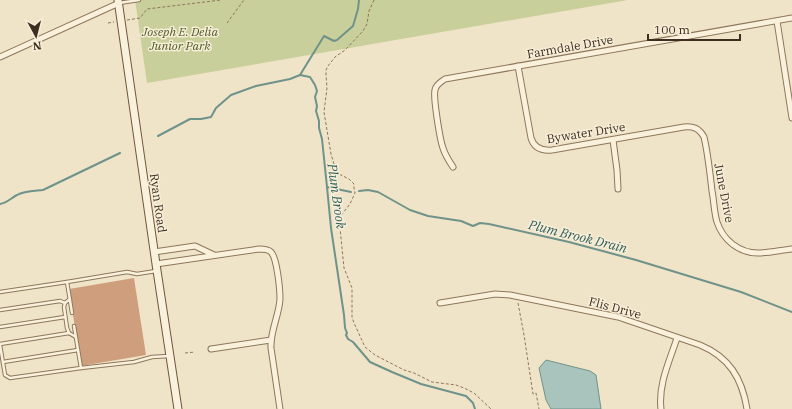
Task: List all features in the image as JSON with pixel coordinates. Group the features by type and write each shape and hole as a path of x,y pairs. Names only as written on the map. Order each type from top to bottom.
{"main road":[{"name":"Ryan Road","path":"119,1 156,268 178,409"}],"street":[{"path":"0,58 119,1"},
{"name":"Farmdale Drive","path":"453,167 441,144 434,95 436,86 440,82 450,78 792,18"},
{"path":"778,21 792,118"},
{"name":"Bywater Drive","path":"518,66 531,138 532,142 538,148 547,150 690,126 698,129"},
{"name":"June Drive","path":"698,129 704,136 715,212 723,234 734,245 749,252 758,253 792,249"},
{"path":"613,140 618,170 618,189"},
{"path":"154,252 195,246 214,255"},
{"path":"156,268 214,255 259,248 269,250 272,253 276,261 280,299 271,340 280,409"},
{"name":"Flis Drive","path":"440,303 495,294 510,295 608,315 708,348 719,356 734,372 744,392 746,409"},
{"path":"661,409 660,398 662,383 678,338"},
{"path":"211,349 271,340"}],"lane":[{"path":"119,1 139,0"},
{"path":"0,292 127,272 138,274 156,268"},
{"path":"67,282 72,313"},
{"path":"69,333 64,307 65,302 70,298"},
{"path":"0,310 60,301 65,302"},
{"path":"0,327 66,317"},
{"path":"74,326 81,368"},
{"path":"76,337 69,333 0,344 5,375 10,378 134,362 152,357 170,356"},
{"path":"3,362 78,350"}],"path":[{"path":"135,19 140,18 147,9 221,0"},
{"path":"227,22 244,0"},
{"path":"374,0 369,11 367,24 363,31 345,50 335,57 328,66 326,75 327,88 324,112 331,154 336,171 354,184 355,193 350,204 339,218 344,268 352,288 352,318 365,347 375,356 432,382 456,385 464,388 474,393 492,409"},
{"path":"520,297 518,304 533,394 536,393 539,409"},
{"path":"185,353 195,352"}],"green space":[{"name":"Joseph E. Delia Junior Park","path":"135,0 628,0 147,83"}],"water":[{"path":"546,360 590,371 596,375 601,409 551,409 546,400 539,368"}],"building":[{"path":"134,278 146,355 81,366 69,289"}],"waterway":[{"path":"300,75 324,36 334,41 337,40 353,26 359,0"},
{"name":"Plum Brook","path":"158,136 190,119 211,117 216,108 231,95 256,86 290,79 300,75 310,77 317,91 315,97 317,106 316,111 322,139 331,228 345,328 347,333 346,335 370,362 421,384 466,396 473,403 475,409"},
{"name":"Plum Brook","path":"0,204 5,203 17,195 29,191 43,190 120,153"},
{"name":"Plum Brook Drain","path":"327,187 351,192"},
{"name":"Plum Brook Drain","path":"359,191 368,190 378,192 410,210 428,216 461,221 473,226 480,223 489,224 569,242 636,260 741,292 792,312"}]}
